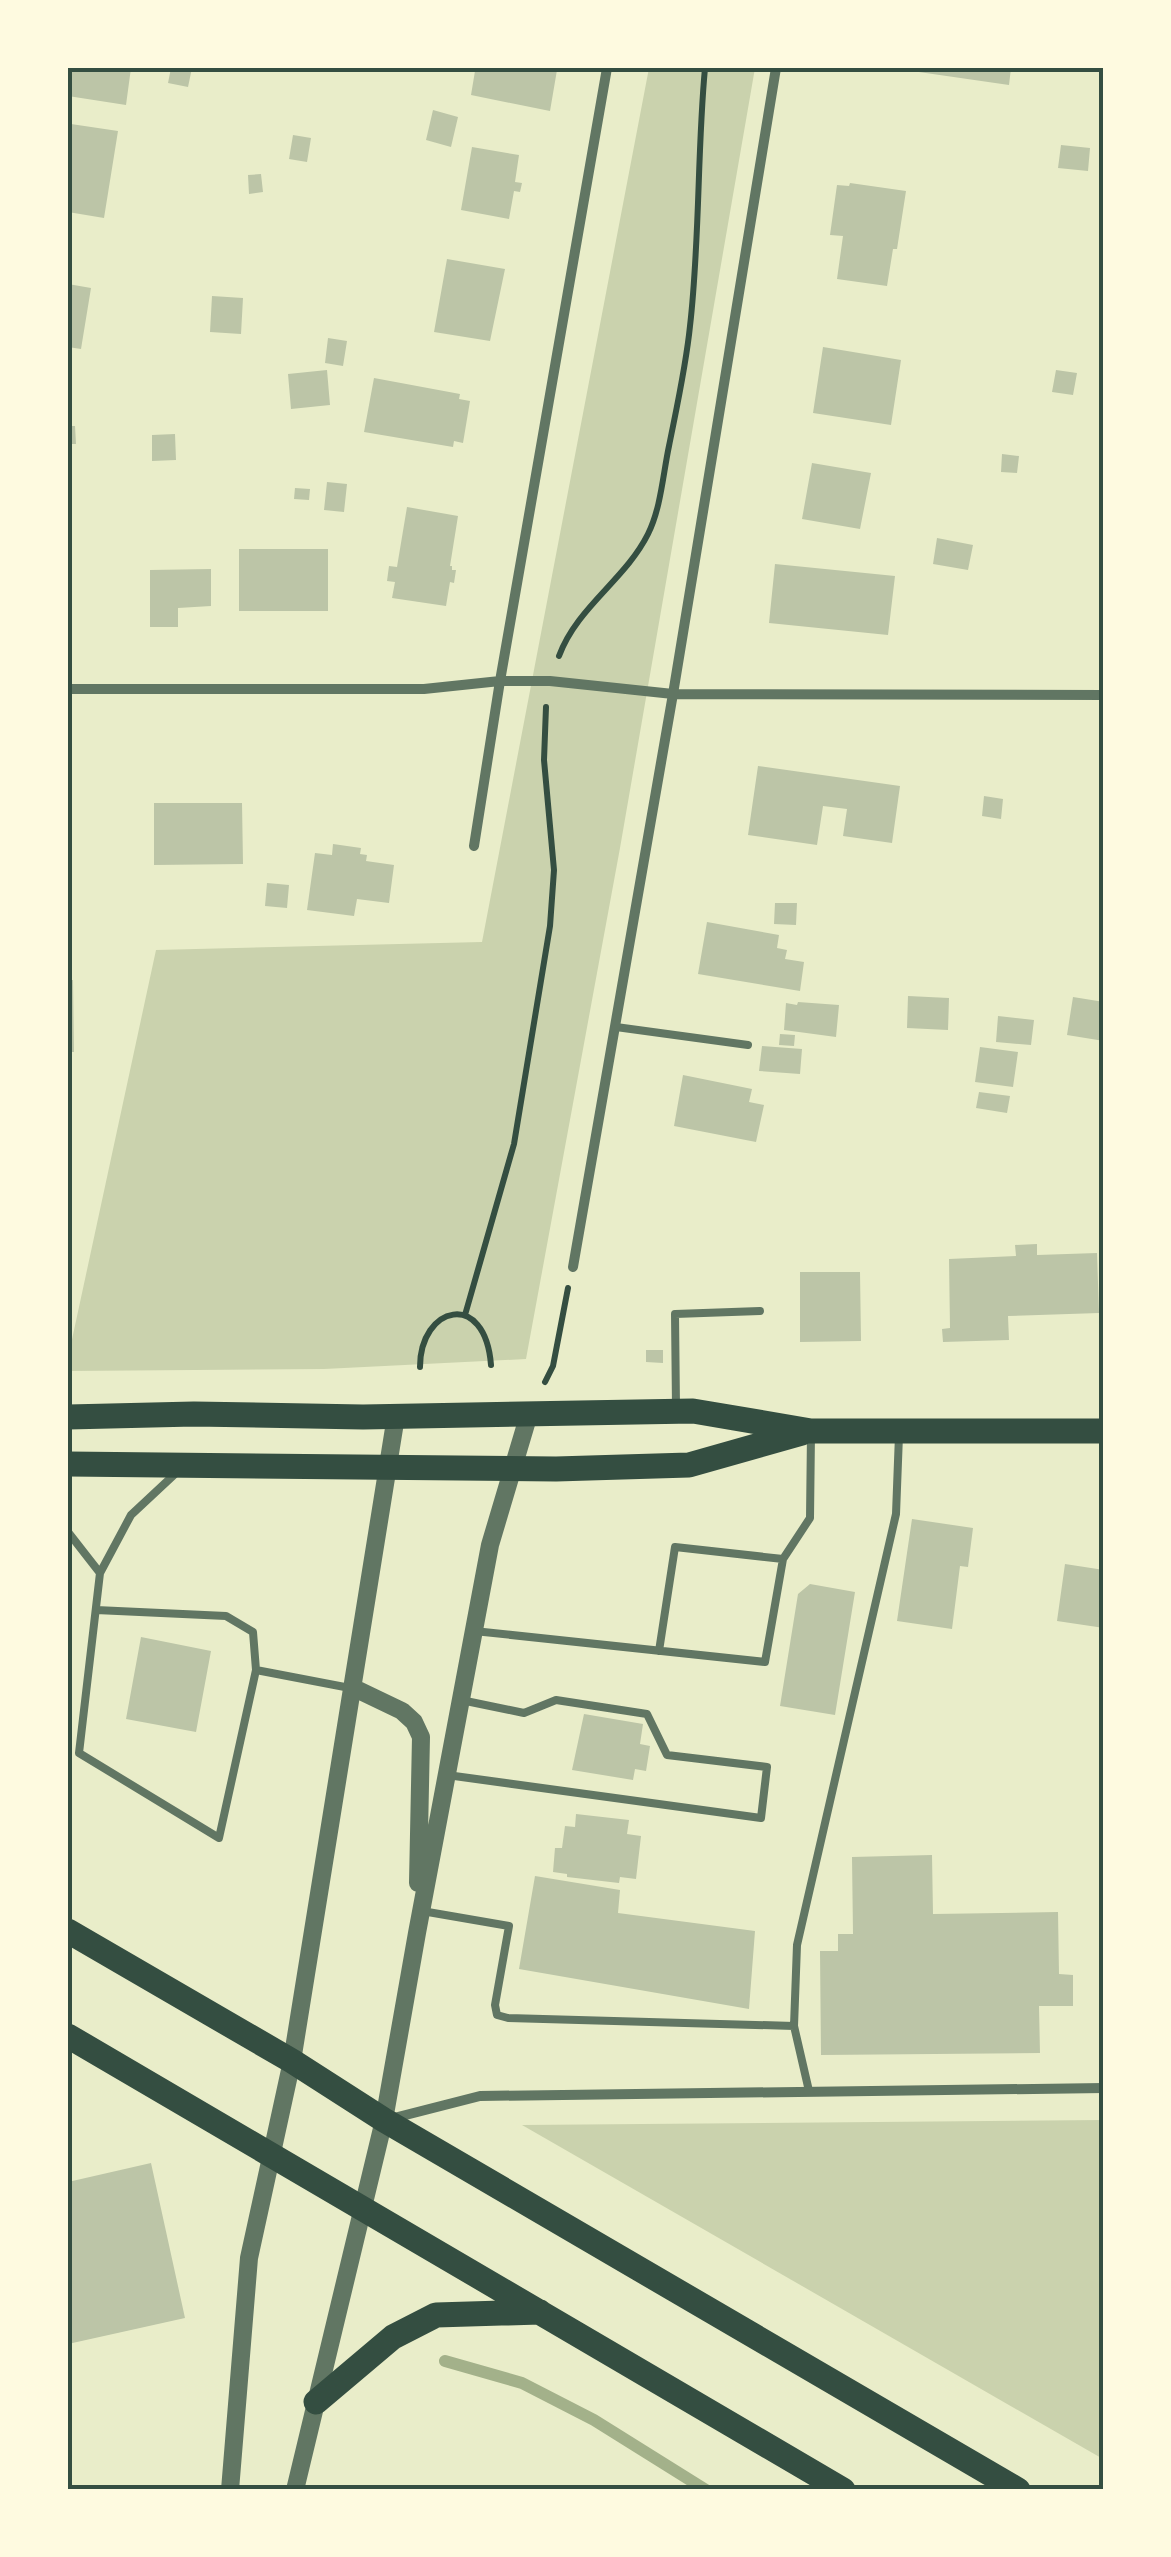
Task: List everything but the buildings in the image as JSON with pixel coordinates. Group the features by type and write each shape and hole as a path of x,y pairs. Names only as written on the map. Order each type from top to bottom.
{"main road":[{"path":"68,1417 676,1411 811,1431 1104,1431"},
{"path":"68,1464 390,1468 689,1465 811,1431"},
{"path":"68,1932 1018,2490"},
{"path":"68,2036 843,2490"},
{"path":"316,2402 393,2337 436,2315 540,2312"}],"street":[{"path":"474,846 607,68"},
{"path":"572,1267 776,68"},
{"path":"68,689 424,689 550,681 672,694 1104,695"},
{"path":"295,2490 384,2120 490,1544 529,1414"},
{"path":"230,2490 249,2258 292,2061 396,1416"},
{"path":"354,1688 402,1711 414,1722 420,1737 417,1933"},
{"path":"384,2120 480,2096 1104,2088"}],"lane":[{"path":"616,1026 748,1046"},
{"path":"676,1411 675,1314 760,1312"},
{"path":"809,2091 794,2026 797,1945 896,1514 900,1430"},
{"path":"474,1631 765,1662 783,1558 810,1518 811,1431"},
{"path":"96,1610 226,1616 253,1632 256,1670 219,1838 78,1754 100,1573 131,1515 186,1464"},
{"path":"68,1532 100,1573"},
{"path":"659,1650 674,1548 783,1558"},
{"path":"256,1670 354,1688"},
{"path":"447,1775 761,1818 767,1767 668,1755 646,1714 556,1700 524,1713 461,1700"},
{"path":"421,1911 509,1926 495,2005 498,2014 508,2018 794,2026"}],"path":[{"path":"553,1366 572,1267"},
{"path":"420,1368 420,1350 428,1334 451,1315 465,1315 478,1322 490,1343 492,1365"}],"green space":[{"path":"649,68 755,68 620,848 526,1359 324,1369 68,1371 156,950 482,942"},
{"path":"1103,2120 1103,2459 522,2125"}],"waterway":[{"path":"445,2361 522,2383 594,2420 706,2490"}]}
